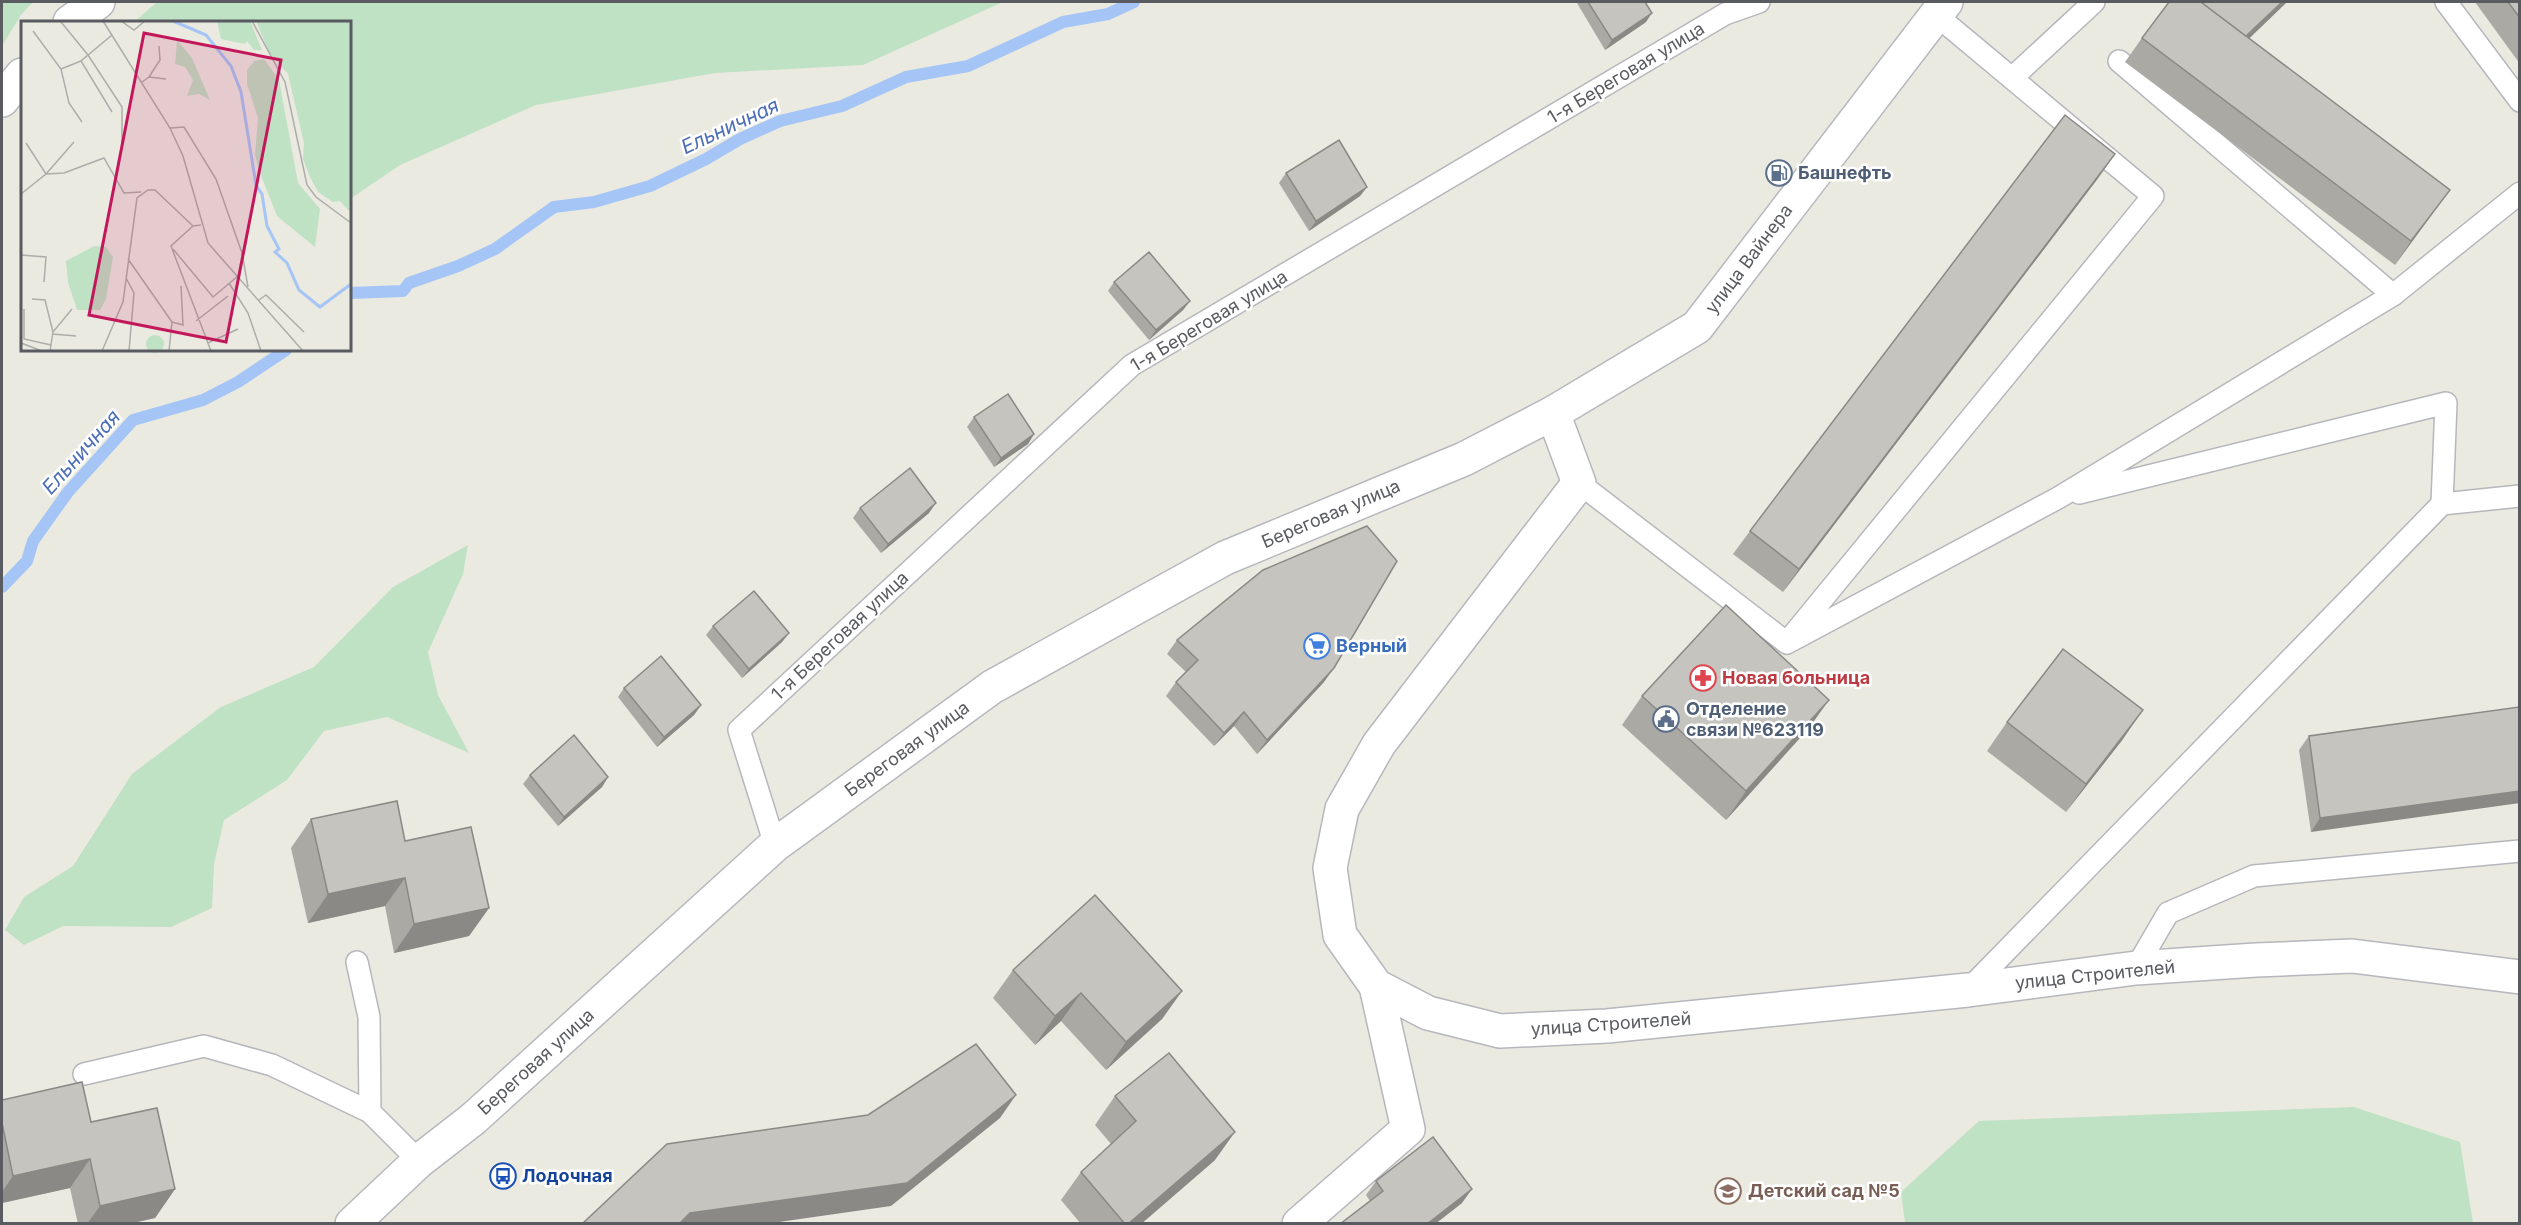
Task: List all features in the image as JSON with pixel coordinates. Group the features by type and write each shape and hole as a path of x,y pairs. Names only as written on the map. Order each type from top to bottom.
{"street":[{"path":"71,21 98,2"},
{"name":"улица Вайнера","path":"1553,413 1697,327 1941,8"},
{"path":"2,100 21,76"},
{"path":"1553,413 1579,483"},
{"name":"Береговая улица","path":"352,1224 419,1161 473,1119 775,845 992,687 1225,558 1464,459 1553,413"},
{"name":"улица Строителей","path":"1579,483 1379,744 1342,809 1330,868 1340,935 1376,986 1428,1013 1500,1031 1607,1026 1968,990 2136,968 2352,956 2520,977"},
{"path":"1299,1224 1408,1129 1376,986"}],"lane":[{"name":"1-я Береговая улица","path":"775,845 739,730 1132,365 1725,14 1759,2"},
{"path":"2012,78 2094,2"},
{"path":"2446,2 2520,101"},
{"path":"1787,643 2153,196 2012,78 1941,8"},
{"path":"2119,61 2393,295"},
{"path":"1787,643 2058,498 2393,295 2520,193"},
{"path":"2058,498 2446,403 2442,504"},
{"path":"1579,483 1787,643"},
{"path":"1968,990 2442,504 2520,496"},
{"path":"2136,968 2168,913 2254,876 2520,850"},
{"path":"357,962 369,1017 370,1112"},
{"path":"84,1074 204,1046 272,1065 370,1112 419,1161"}],"green space":[{"path":"2,2 33,2 21,15 2,46"},
{"path":"157,2 1003,2 863,65 715,73 536,105 400,165 351,198 351,21 135,21"},
{"path":"468,545 463,574 428,652 438,695 469,753 387,717 324,731 287,780 224,820 214,864 212,908 171,927 63,926 24,945 5,930 24,897 73,866 132,774 221,707 314,667 393,587"},
{"path":"2354,1107 2460,1142 2473,1223 1905,1223 1901,1192 1979,1121"}],"building":[{"path":"1588,2 1645,2 1652,13 1612,40"},
{"path":"2169,2 2201,2 2450,190 2411,241 2142,38"},
{"path":"2201,2 2282,2 2246,36"},
{"path":"2508,2 2520,2 2520,18"},
{"path":"2065,115 2115,154 1799,569 1750,531"},
{"path":"1339,140 1367,187 1316,221 1286,173"},
{"path":"1149,252 1190,301 1156,330 1114,282"},
{"path":"1008,394 1034,434 1001,458 974,417"},
{"path":"910,468 936,503 888,544 860,508"},
{"path":"1367,526 1397,561 1334,668 1267,740 1244,712 1224,733 1176,682 1198,660 1177,640 1263,570"},
{"path":"754,591 789,633 749,669 713,626"},
{"path":"1726,605 1829,700 1746,791 1642,696"},
{"path":"2063,649 2143,710 2086,784 2007,722"},
{"path":"661,656 701,705 664,737 624,688"},
{"path":"2519,707 2520,791 2320,818 2309,736"},
{"path":"574,735 608,777 564,817 530,775"},
{"path":"397,801 405,841 471,827 489,908 414,924 405,878 328,894 311,819"},
{"path":"1095,895 1182,991 1126,1042 1081,993 1055,1016 1013,970"},
{"path":"976,1044 1016,1095 907,1183 690,1213 679,1224 582,1224 667,1144 868,1115"},
{"path":"1169,1053 1235,1132 1128,1224 1125,1224 1081,1172 1136,1121 1115,1096"},
{"path":"82,1082 91,1122 157,1108 175,1189 100,1206 90,1159 13,1176 2,1123 2,1100"},
{"path":"1433,1137 1472,1189 1427,1224 1340,1224 1383,1191 1376,1181"}],"waterway":[{"name":"Ельничная","path":"351,293 403,291 409,283 458,266 495,249 554,207 594,202 650,186 780,121 842,106 906,77 968,66 1063,22 1108,14 1134,2"},
{"name":"Ельничная","path":"2,587 27,561 33,541 68,492 133,420 203,400 238,382 284,351"}],"place":[{"name":"Башнефть","path":"1779,173"},
{"name":"Верный","path":"1317,646"},
{"name":"Новая больница","path":"1703,678"},
{"name":"Отделение связи №623119","path":"1666,719"},
{"name":"Лодочная","path":"503,1176"},
{"name":"Детский сад №5","path":"1728,1191"}]}
